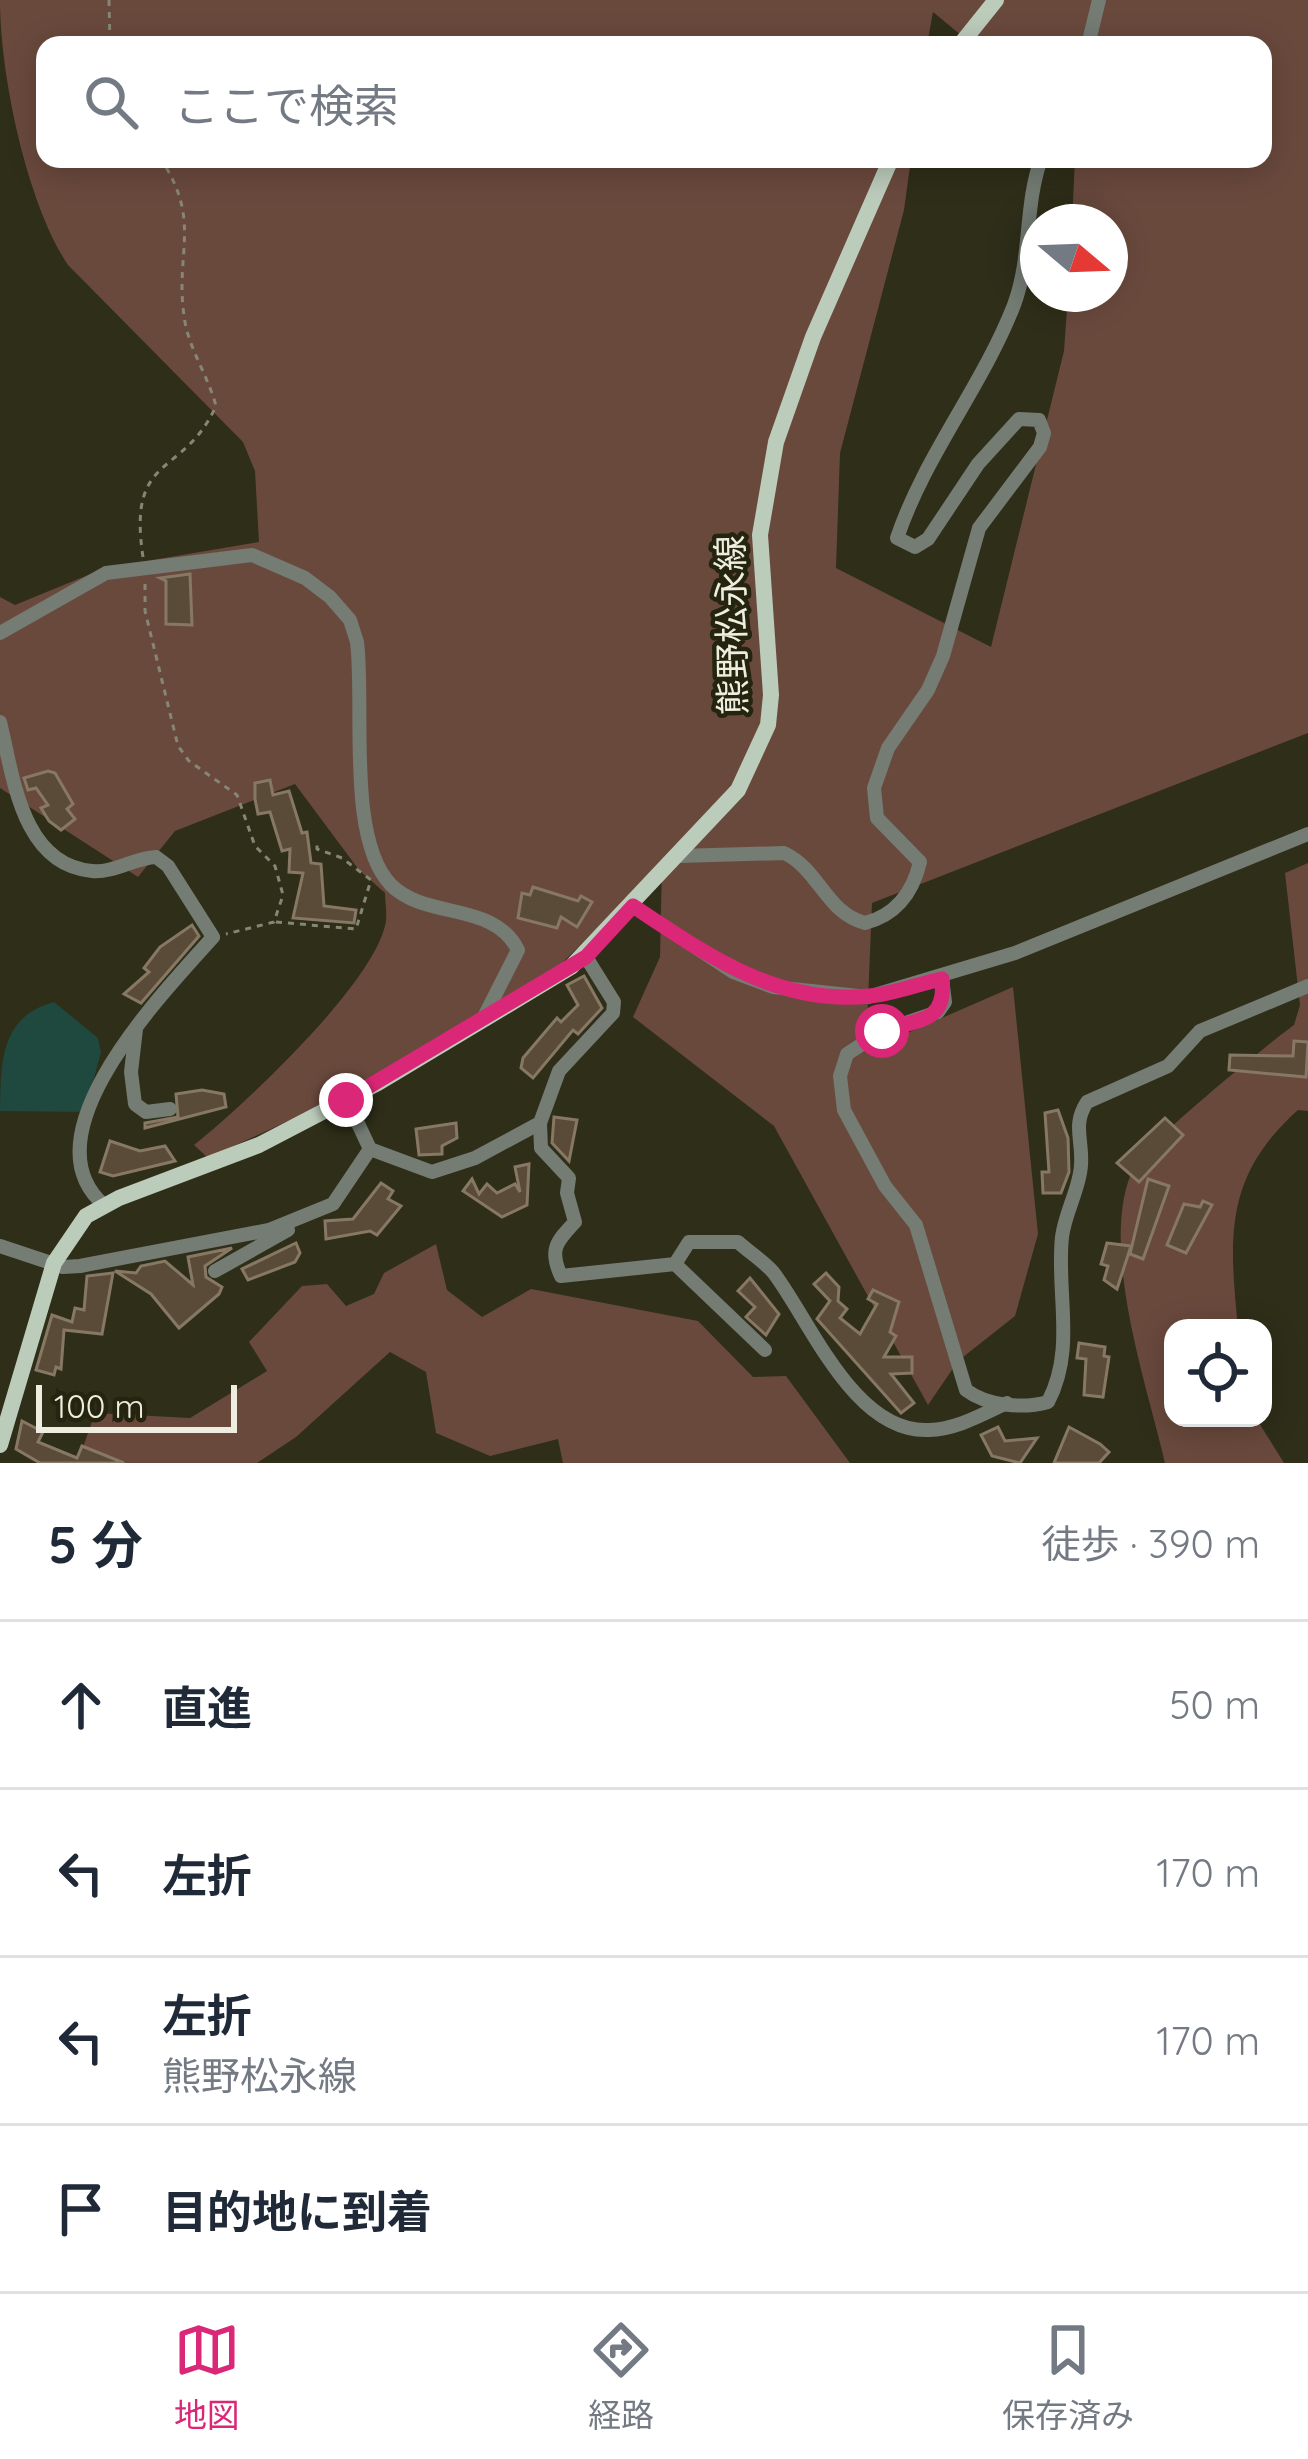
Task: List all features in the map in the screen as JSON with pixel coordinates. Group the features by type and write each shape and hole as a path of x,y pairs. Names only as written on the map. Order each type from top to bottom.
{"main road":[{"path":"967,36 996,0"},
{"name":"熊野松永線","path":"0,1445 54,1263 86,1216 259,1145 346,1100 586,957 738,790 768,724 771,695 760,535 776,442 806,354 887,168"}],"street":[{"path":"1090,36 1099,0"},
{"path":"679,856 784,853 808,872 840,913 865,922 899,905 914,887 920,862 877,818 874,788 888,748 928,690 943,656 980,528 1040,447 1044,433 1039,420 1018,418 999,437 928,539 915,547 897,538 913,491 1013,307 1026,266 1039,168"},
{"path":"0,633 106,573 144,566 252,555 305,578 350,620 362,681 362,799 377,863 406,896 502,927 518,950 483,1019"},
{"path":"0,722 11,785 40,840 64,862 91,871 156,857 169,866 213,937 136,1024 102,1075 80,1131 92,1195 104,1205"},
{"path":"633,906 733,972 773,987 868,997 942,979 1308,835"},
{"path":"586,957 614,1002 613,1013 559,1071 540,1123 542,1148 569,1178 567,1193 575,1222 555,1242 553,1258 561,1276 675,1264 765,1350"},
{"path":"942,979 945,1002 938,1012 882,1031 847,1054 840,1076 844,1110 885,1186 916,1225 966,1390 978,1399 1006,1403 1048,1402 1056,1387 1065,1339 1061,1242 1082,1166 1077,1129 1087,1102 1168,1066 1201,1031 1308,986"},
{"path":"136,1024 131,1072 135,1104 146,1112 170,1109"},
{"path":"346,1100 370,1149 432,1172 475,1159 540,1123"},
{"path":"0,1246 80,1266 225,1241 333,1204 370,1149"},
{"path":"215,1270 292,1228 299,1218"},
{"path":"675,1264 689,1242 738,1242 771,1270 835,1368 886,1418 932,1430 961,1424 1006,1403"}],"path":[{"path":"109,0 110,36"},
{"path":"141,545 137,520 150,477 201,432 216,406 184,321 180,272 188,222 165,168"},
{"path":"144,566 145,611 178,746 189,761 237,795 255,846 275,866 283,895 274,922"},
{"path":"213,937 274,922 356,928 371,880 342,858 317,849 317,844"}],"shaded area":[{"path":"0,0 1308,0 1308,733 872,903 866,1051 1013,987 1038,1234 1015,1316 958,1361 928,1405 774,1126 633,1017 660,957 662,864 553,972 338,1098 208,1158 194,1145 274,1073 359,976 386,921 385,893 359,870 295,784 175,831 138,877 0,788 0,597 15,605 105,568 259,542 255,471 243,442 68,265 28,174 11,101","holes":["933,12 962,36 1272,36 1272,168 1075,168 1073,204 1128,204 1128,312 1067,312 1064,351 991,647 836,568 840,453 904,210 910,168 36,168 36,36 929,36"]},
{"path":"1308,863 1308,1111 1298,1110 1274,1135 1244,1184 1234,1236 1237,1319 1164,1319 1164,1427 1262,1427 1284,1463 1165,1463 1129,1313 1121,1232 1124,1196 1135,1165 1145,1153 1294,1025 1300,1005 1285,873"},
{"path":"436,1244 447,1290 482,1317 531,1289 698,1321 753,1377 786,1376 850,1463 563,1463 558,1439 490,1456 436,1433 426,1372 390,1352 296,1437 257,1463 101,1463 81,1453 95,1413 190,1418 267,1371 249,1342 302,1286 327,1284 346,1306 374,1294 384,1273"}],"water":[{"path":"54,1002 98,1038 101,1052 85,1112 0,1111 3,1058 13,1030 36,1009"}],"building":[{"path":"190,574 192,625 166,624 166,581 160,578"},
{"path":"55,773 73,804 67,809 75,819 61,830 49,821 41,808 48,805 36,788 28,790 24,778"},
{"path":"270,780 273,795 289,791 302,833 307,832 311,863 321,864 324,906 356,910 354,923 293,918 303,873 289,872 290,849 282,851 270,812 258,814 255,799 255,783"},
{"path":"533,887 592,902 577,927 561,917 557,928 518,918 522,893 530,895"},
{"path":"192,925 199,936 141,1003 124,994 149,972 144,968 160,947"},
{"path":"584,976 602,1008 578,1034 573,1030 533,1078 521,1068 523,1058 557,1018 561,1022 578,1005 567,985"},
{"path":"1294,1041 1308,1042 1306,1077 1229,1070 1230,1055 1293,1056"},
{"path":"202,1090 224,1094 226,1107 145,1128 145,1123 178,1117 176,1094"},
{"path":"1058,1110 1068,1138 1069,1172 1061,1193 1043,1193 1042,1172 1049,1172 1045,1113"},
{"path":"554,1117 577,1120 569,1161 552,1143"},
{"path":"1165,1118 1183,1135 1139,1182 1117,1163"},
{"path":"456,1123 457,1138 442,1146 442,1154 419,1155 416,1129"},
{"path":"110,1141 140,1151 165,1146 175,1161 113,1176 100,1172"},
{"path":"529,1164 527,1205 502,1217 463,1191 472,1179 479,1194 487,1184 497,1193 515,1184 520,1192 515,1167"},
{"path":"1148,1179 1169,1186 1143,1259 1130,1254"},
{"path":"381,1183 393,1191 388,1199 401,1206 377,1235 370,1231 326,1239 325,1221 353,1219"},
{"path":"1203,1201 1212,1205 1186,1253 1167,1245 1184,1204 1200,1207"},
{"path":"296,1243 300,1253 295,1262 248,1280 242,1269"},
{"path":"1107,1243 1131,1246 1117,1289 1104,1280 1108,1266 1101,1264"},
{"path":"232,1248 205,1266 206,1277 222,1287 219,1294 179,1328 151,1294 115,1271 136,1273 141,1266 165,1261 193,1285 188,1257"},
{"path":"113,1273 102,1334 64,1330 61,1369 56,1367 54,1375 36,1370 52,1315 72,1322 75,1308 84,1310 87,1276"},
{"path":"826,1273 839,1287 838,1301 847,1309 840,1318 860,1334 877,1304 868,1299 873,1290 899,1302 890,1332 896,1336 884,1357 912,1357 912,1373 891,1374 914,1403 901,1413 817,1319 830,1301 814,1284"},
{"path":"750,1278 779,1314 766,1335 746,1317 755,1307 738,1291"},
{"path":"1079,1343 1105,1347 1104,1356 1109,1357 1103,1397 1084,1395 1086,1359 1077,1358"},
{"path":"22,1421 43,1432 38,1442 77,1458 82,1446 124,1463 40,1463 16,1449"},
{"path":"998,1427 1005,1441 1037,1438 1020,1463 992,1456 981,1435"},
{"path":"1069,1427 1109,1452 1099,1463 1054,1463"}],"route":[{"path":"346,1100 586,957 633,906 733,972 773,987 868,997 942,979 945,1002 938,1012 882,1031"}]}
